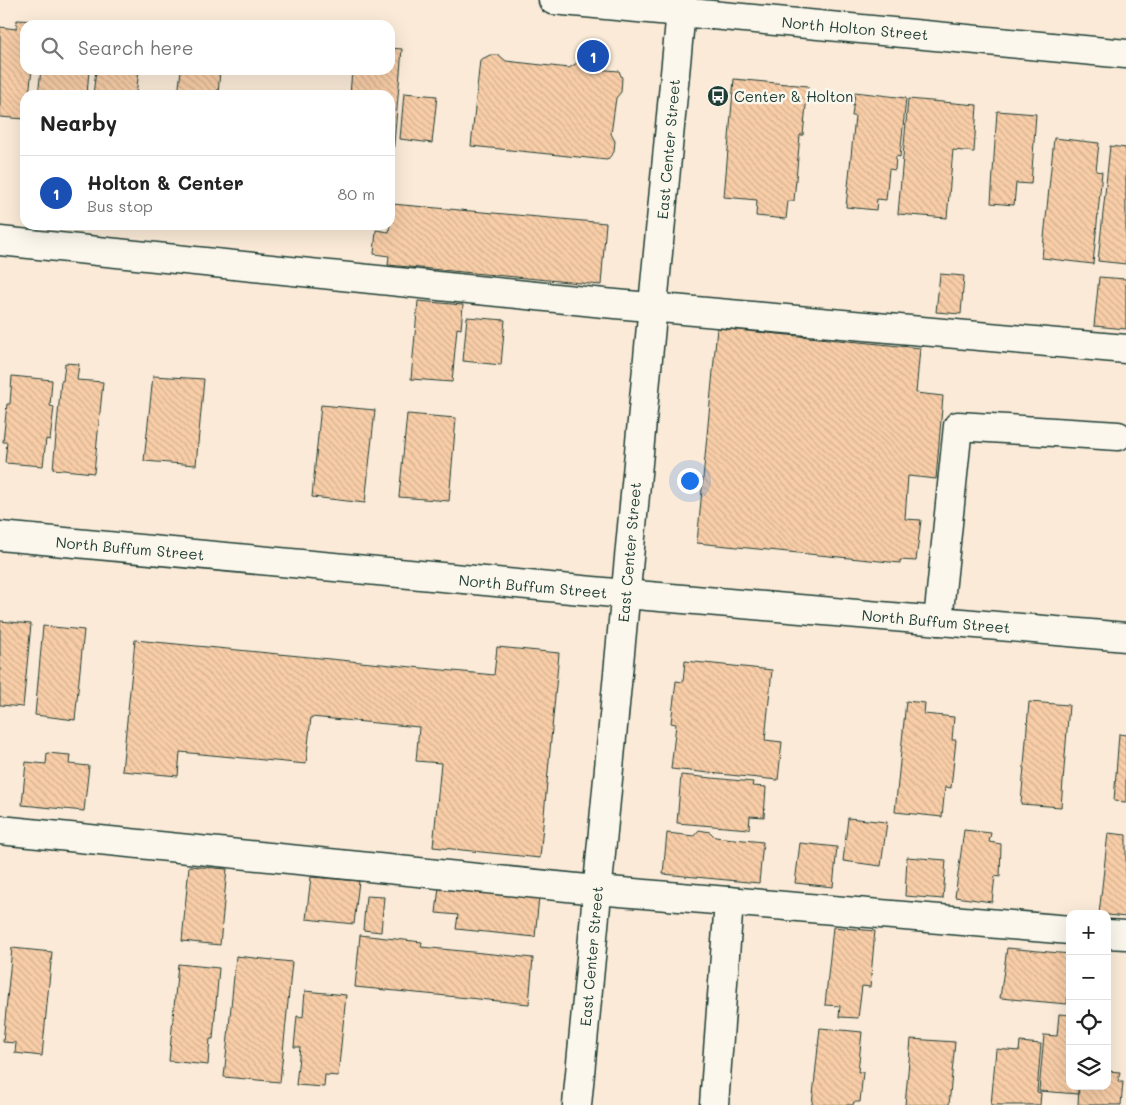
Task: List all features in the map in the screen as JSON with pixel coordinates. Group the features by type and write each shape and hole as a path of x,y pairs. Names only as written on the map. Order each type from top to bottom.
{"street":[{"name":"North Holton Street","path":"554,0 682,6 1126,54"},
{"name":"East Center Street","path":"577,1105 682,6"},
{"path":"0,241 653,306 1126,349"},
{"path":"938,621 958,426 1118,436"},
{"name":"North Buffum Street","path":"0,536 625,594 1126,637"},
{"path":"0,830 597,890 1066,930"},
{"path":"714,1105 729,901"},
{"path":"1111,934 1126,935"}],"building":[{"path":"17,20 20,20 20,75 31,75 30,90 20,90 20,119 0,117 0,27 16,29"},
{"path":"395,48 402,49 395,132 395,90 350,90 352,75 395,75"},
{"path":"490,55 499,55 506,61 569,68 577,63 589,64 595,69 619,71 622,78 621,92 616,98 611,134 615,141 614,152 607,160 471,146 480,60"},
{"path":"40,75 89,75 87,90 39,90"},
{"path":"95,75 138,75 137,90 94,90"},
{"path":"180,75 220,75 218,90 179,90"},
{"path":"734,79 808,86 803,135 800,135 794,201 788,201 786,219 756,216 757,200 724,197"},
{"path":"855,92 906,98 900,157 896,156 895,170 889,169 886,200 877,199 876,210 846,207 855,116 852,116"},
{"path":"404,93 437,96 432,143 400,139"},
{"path":"908,99 977,105 974,152 953,150 947,218 898,214"},
{"path":"997,111 1036,114 1031,184 1016,183 1014,205 991,203"},
{"path":"1054,138 1099,143 1096,171 1102,172 1093,264 1042,258"},
{"path":"1110,146 1126,148 1126,264 1098,261"},
{"path":"395,204 606,223 601,285 388,265 389,256 374,254 376,230 389,232 389,230 395,230"},
{"path":"940,274 964,276 961,314 936,312"},
{"path":"1099,277 1126,279 1126,329 1094,326"},
{"path":"418,301 463,305 461,329 457,328 452,382 411,379"},
{"path":"467,317 505,320 501,365 463,361"},
{"path":"717,328 920,348 916,393 943,396 936,479 908,476 905,519 921,520 916,561 900,560 900,563 697,543"},
{"path":"65,363 79,364 77,380 103,382 94,473 53,469 61,381 63,381"},
{"path":"12,376 52,380 50,406 54,407 50,440 46,439 43,466 5,463 7,442 3,442 7,404 10,404"},
{"path":"153,376 204,379 196,465 144,461"},
{"path":"321,405 375,410 365,503 312,497"},
{"path":"407,414 456,418 449,501 399,497"},
{"path":"0,621 31,624 23,707 0,705"},
{"path":"43,626 84,630 75,720 35,715"},
{"path":"135,640 494,675 497,647 559,653 540,858 433,847 441,763 416,761 419,727 311,717 306,764 180,752 178,776 122,771"},
{"path":"685,661 772,670 765,740 782,742 778,780 671,769 676,724 671,723 676,681 683,682"},
{"path":"906,701 925,703 924,714 954,717 952,740 956,740 951,788 945,787 942,817 895,812"},
{"path":"1029,702 1069,705 1061,807 1021,804"},
{"path":"1119,734 1126,735 1126,802 1114,801"},
{"path":"47,753 70,755 69,764 89,766 84,811 22,805 26,762 46,764"},
{"path":"681,775 753,782 752,786 766,787 764,817 750,816 749,829 677,823"},
{"path":"848,818 887,822 881,866 843,861"},
{"path":"699,830 710,832 715,837 763,842 759,883 663,874 667,833 694,836"},
{"path":"964,830 991,833 989,842 1001,844 1000,877 995,876 992,902 955,897"},
{"path":"1108,833 1126,835 1126,917 1111,915 1111,910 1099,910"},
{"path":"800,843 837,847 833,887 795,883"},
{"path":"907,857 946,860 943,899 905,896"},
{"path":"189,866 227,869 220,945 182,941"},
{"path":"311,877 359,881 354,924 306,919"},
{"path":"439,887 539,897 535,937 456,929 458,915 436,913"},
{"path":"366,896 384,897 381,932 363,930"},
{"path":"833,927 875,931 870,987 862,986 858,1018 839,1017 840,1006 825,1005"},
{"path":"360,935 422,942 421,947 533,958 529,1004 355,987"},
{"path":"12,948 52,952 42,1056 15,1053 16,1043 3,1042"},
{"path":"1007,948 1066,954 1066,1004 1000,998"},
{"path":"236,956 292,962 280,1082 224,1077"},
{"path":"178,964 219,968 213,1039 210,1039 208,1065 169,1061"},
{"path":"305,991 346,995 338,1076 325,1075 324,1087 296,1085 300,1047 294,1047 297,1016 303,1017"},
{"path":"1059,1014 1066,1015 1066,1090 1078,1090 1078,1094 1039,1091 1044,1035 1057,1036"},
{"path":"820,1028 862,1032 858,1072 863,1072 860,1102 854,1102 853,1105 812,1105"},
{"path":"911,1039 955,1042 949,1105 905,1105"},
{"path":"1020,1042 1041,1044 1037,1092 1041,1093 1040,1105 991,1105 996,1049 1019,1051"},
{"path":"1111,1071 1120,1072 1118,1082 1123,1082 1121,1105 1078,1105 1079,1090 1111,1090"}],"place":[{"name":"Holton & Center","path":"593,56"},
{"name":"Center & Holton","path":"718,96"}]}
